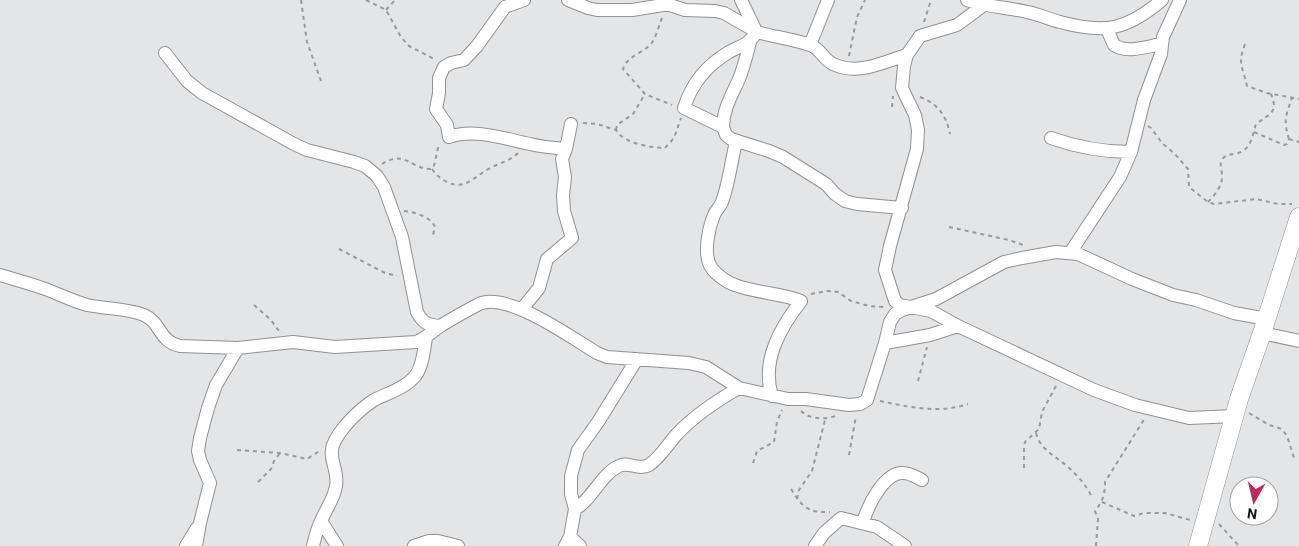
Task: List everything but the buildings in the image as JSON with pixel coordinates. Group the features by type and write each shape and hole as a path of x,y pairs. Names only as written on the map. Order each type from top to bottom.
{"street":[{"path":"524,0 505,8 470,55 464,60 444,67 440,73 436,105 438,113 448,126 449,137 463,133 477,134 533,145 566,149"},
{"path":"568,0 588,8 604,10 632,10 656,5 670,5 685,10 724,13 754,35 810,45 826,60 834,65 846,68 866,69 907,55"},
{"path":"741,0 754,35 743,70 726,107 723,118 723,127 726,135 736,142 783,157 826,184 835,194 845,200 857,204 902,208"},
{"path":"810,45 828,0"},
{"path":"967,0 984,5 1026,12 1073,25 1107,29 1134,20 1162,1 1178,5 1170,19 1162,44 1161,54 1144,100 1131,152 1111,193 1070,253"},
{"path":"984,5 957,25 920,36 907,55 902,88 915,115 918,130 913,165 885,270 895,301 900,305 931,311 958,326 1094,390 1151,409 1189,418 1236,410"},
{"path":"1107,29 1114,45 1117,47 1135,48 1162,44"},
{"path":"723,127 684,108 691,88 708,67 754,35"},
{"path":"165,53 187,81 202,93 307,150 365,166 377,176 402,237 412,279 417,312 423,322 428,325 440,326"},
{"path":"522,308 539,288 547,259 572,238 563,202 565,177 562,159 571,124"},
{"path":"1051,138 1106,151 1131,152"},
{"path":"736,142 723,200 715,212 710,227 707,252 710,266 722,278 734,285 802,301 782,329 769,360 768,373 772,396"},
{"path":"1198,546 1236,410 1264,326 1297,211"},
{"path":"0,275 81,303 136,312 153,321 165,339 172,344 180,346 238,348 292,342 335,347 358,347 389,343 403,344 426,338 440,326 481,303 493,302 522,308 597,353 617,358 689,363 706,367 739,388 772,396 788,399 859,403 885,343 890,322 895,314 949,293 1004,262 1039,254 1056,252 1078,254 1173,295 1196,300 1234,313 1299,341"},
{"path":"930,335 931,311"},
{"path":"885,343 930,335 958,326"},
{"path":"313,546 337,483 332,458 332,445 347,423 358,412 373,401 409,382 417,374 426,338"},
{"path":"196,546 210,483 198,452 200,438 216,385 238,348"},
{"path":"580,546 565,543 575,509 571,476 578,450 598,422 637,359"},
{"path":"575,509 582,505 601,482 619,466 641,468 652,464 696,415 709,405 739,388"},
{"path":"864,523 868,507 889,478 903,473 922,480"},
{"path":"815,546 824,533 841,518 877,527 905,546"},
{"path":"321,521 337,546"},
{"path":"186,546 200,523"},
{"path":"414,546 429,541 438,541 458,546"}],"path":[{"path":"301,0 307,42 321,81"},
{"path":"366,0 386,10 401,37 409,46 430,58 452,63"},
{"path":"386,10 395,0"},
{"path":"846,68 857,17 865,0"},
{"path":"920,36 931,0"},
{"path":"571,124 591,123 616,130 619,135 647,146 665,148 674,138 684,108 662,102 645,94 623,69 624,65 634,56 652,43 664,12 670,5"},
{"path":"1245,44 1240,65 1245,75 1247,86 1271,94 1299,99"},
{"path":"616,130 617,125 633,114 645,94"},
{"path":"1208,202 1221,184 1220,166 1222,159 1243,151 1250,144 1256,124 1266,119 1273,110 1274,101 1271,94"},
{"path":"1254,132 1284,145 1287,144 1289,139 1285,116 1292,97"},
{"path":"1138,124 1152,128 1162,143 1184,162 1188,169 1189,187 1208,202 1220,204 1256,198 1278,204 1287,203 1297,211"},
{"path":"432,169 437,150 442,142 449,137"},
{"path":"1289,139 1299,142"},
{"path":"365,166 378,166 392,158 397,158 432,169 438,176 457,185 472,181 490,168 512,160 523,150 533,145"},
{"path":"392,212 409,212 427,218 435,224 433,235"},
{"path":"949,227 1023,244 1039,254"},
{"path":"339,249 386,273 412,279"},
{"path":"802,301 813,293 827,291 838,292 851,301 869,306 900,305"},
{"path":"254,305 292,342"},
{"path":"918,381 930,335"},
{"path":"1024,468 1026,442 1039,429 1042,412 1061,374"},
{"path":"753,463 757,451 774,442 777,422 788,399 804,414 825,419 859,403 943,410 968,404"},
{"path":"849,455 859,403"},
{"path":"1096,546 1098,519 1095,511 1102,502 1105,482 1151,409"},
{"path":"1236,410 1282,429 1287,436 1295,461"},
{"path":"797,499 799,490 812,471 825,419"},
{"path":"1036,433 1042,447 1070,469 1087,487 1091,495"},
{"path":"237,450 280,453 307,459 318,451 332,445"},
{"path":"258,482 271,470 274,461 280,453"},
{"path":"791,489 797,499 808,510 830,512 841,518"},
{"path":"1102,502 1134,516 1144,513 1165,513 1190,520 1220,524 1239,546"}]}
